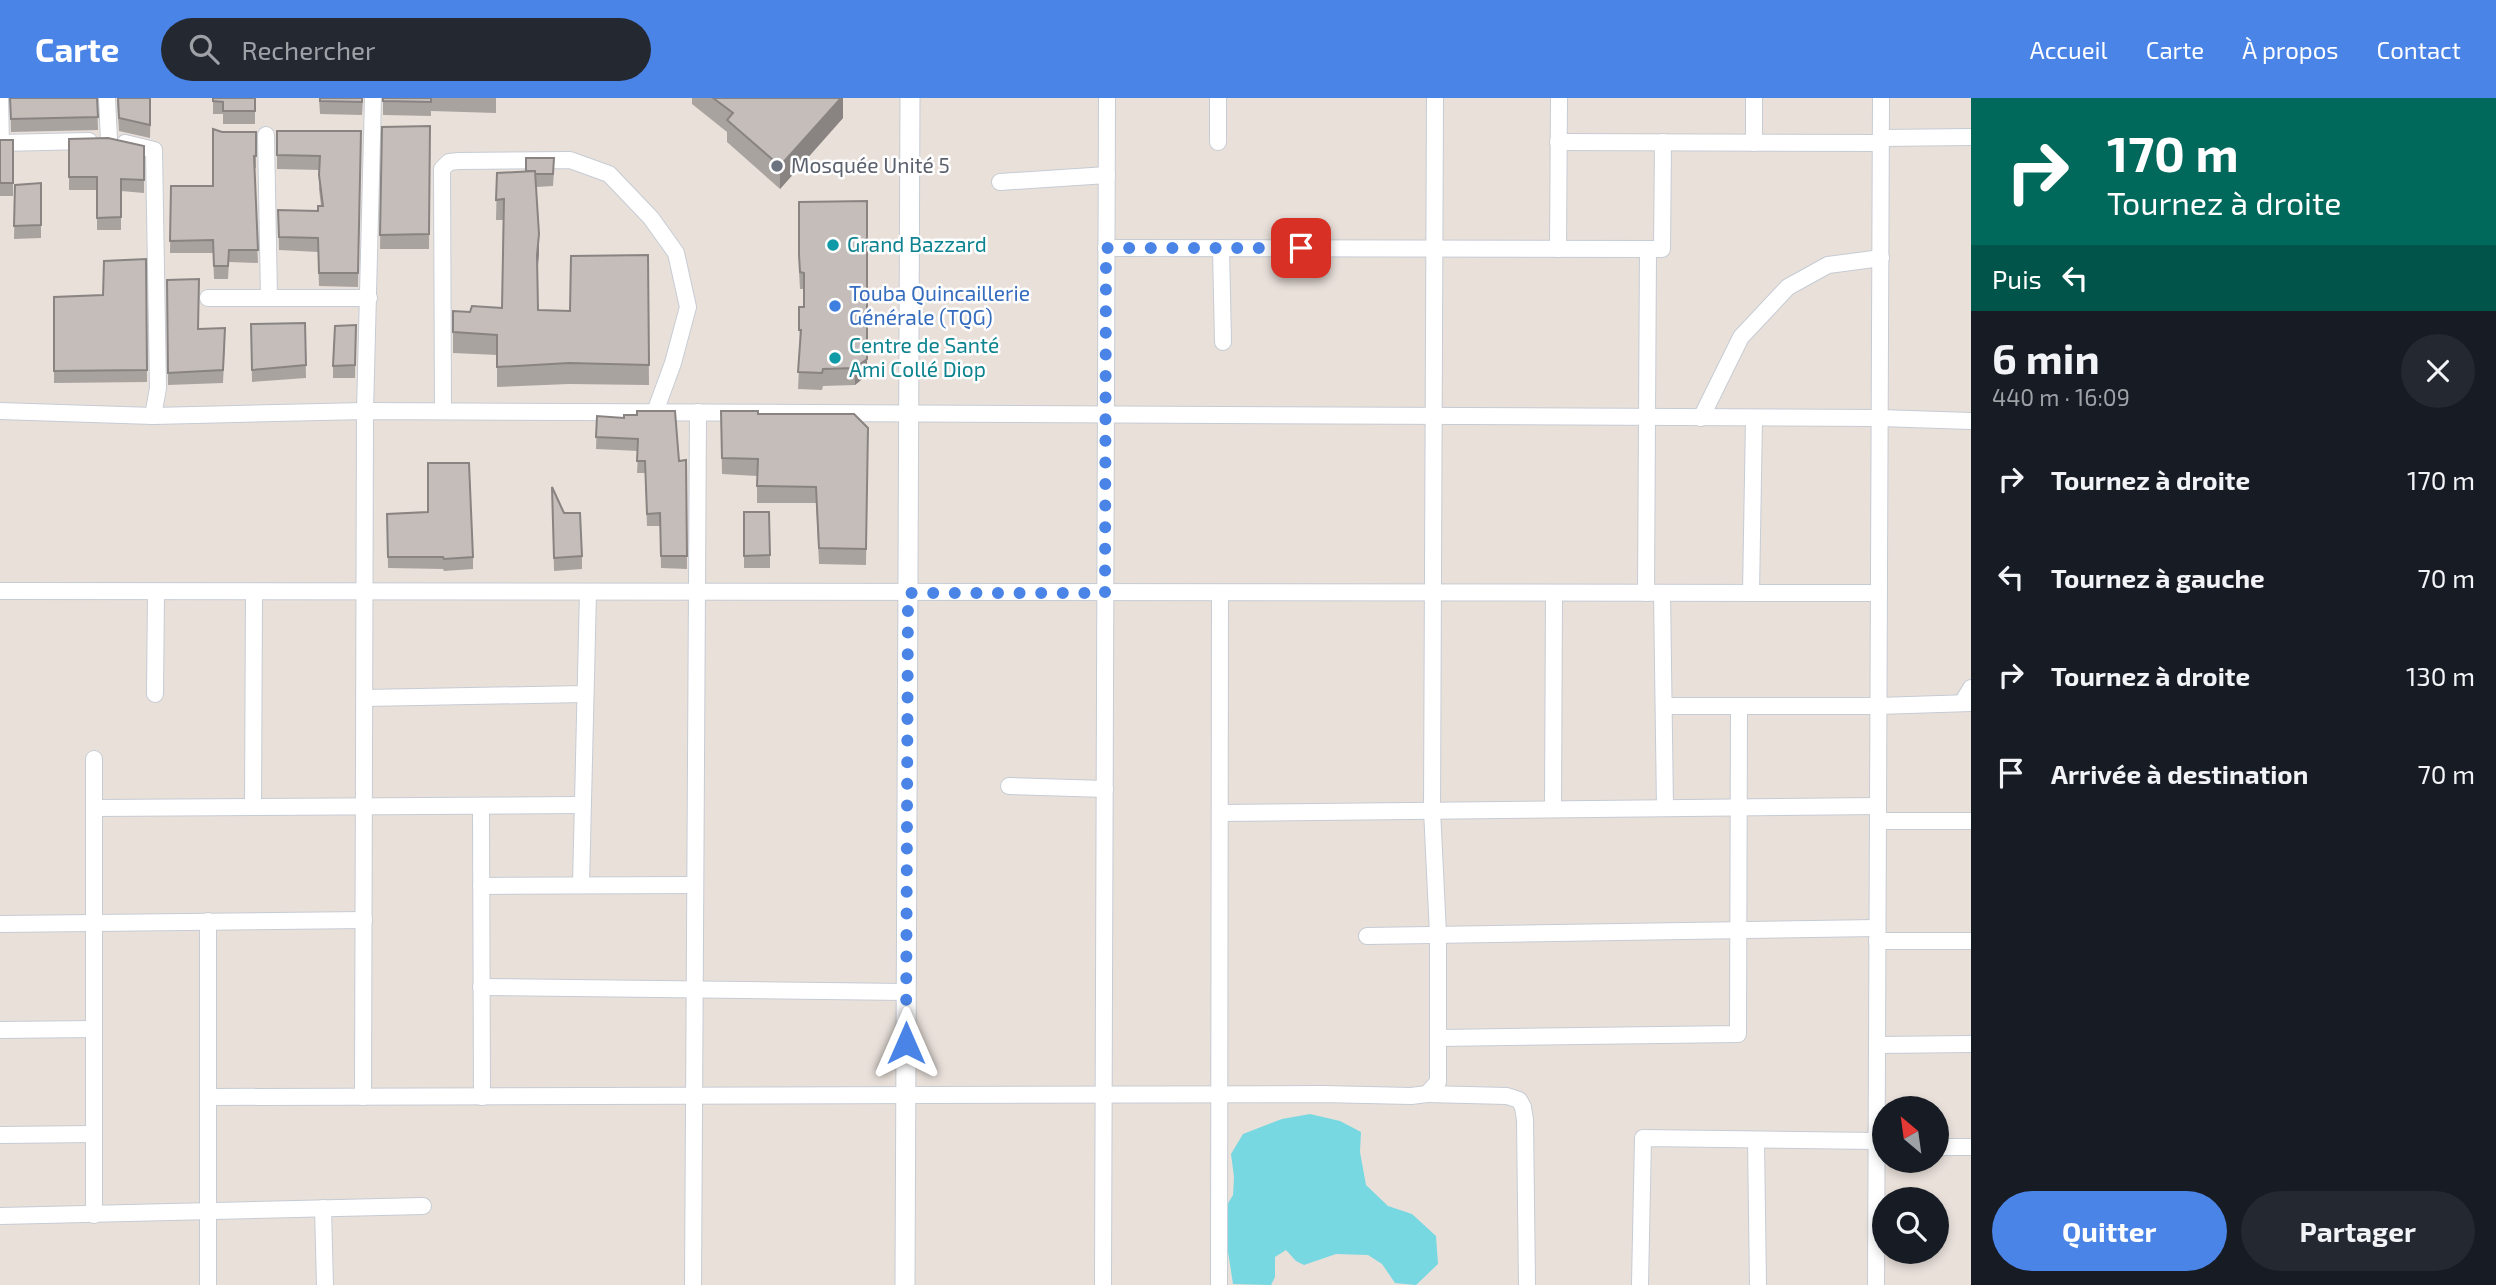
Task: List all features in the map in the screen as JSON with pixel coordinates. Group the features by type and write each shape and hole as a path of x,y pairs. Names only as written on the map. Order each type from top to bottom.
{"street":[{"path":"0,98 1,143 109,140 155,150 158,388 153,416"},
{"path":"107,98 109,140"},
{"path":"363,1097 365,411 369,299 367,135 373,98"},
{"path":"905,1285 910,98"},
{"path":"1103,1285 1107,98"},
{"path":"1218,98 1218,142"},
{"path":"1427,1094 1438,1082 1439,1038 1438,934 1432,810 1435,98"},
{"path":"1558,249 1559,98"},
{"path":"1754,98 1754,143"},
{"path":"1878,1096 1881,98"},
{"path":"267,135 269,298"},
{"path":"1558,142 1754,143 1971,136"},
{"path":"1106,248 1662,249 1662,142"},
{"path":"443,411 442,169 449,162 459,161 570,160 609,174 652,218 676,253 688,307 673,363 655,412"},
{"path":"1000,182 1107,175"},
{"path":"1221,248 1223,342"},
{"path":"1648,249 1647,417 1654,593 1664,706 1665,808"},
{"path":"1701,418 1741,337 1788,287 1828,265 1881,258"},
{"path":"208,298 369,299"},
{"path":"0,411 153,416 443,411 1880,418 1971,421"},
{"path":"693,1285 698,412"},
{"path":"1751,593 1754,418"},
{"path":"0,591 1879,593"},
{"path":"155,694 156,592"},
{"path":"253,807 254,592"},
{"path":"580,886 588,592"},
{"path":"1219,1285 1220,593"},
{"path":"1553,809 1555,593"},
{"path":"1664,706 1878,706 1966,703 1971,688"},
{"path":"365,698 584,694"},
{"path":"1439,1038 1738,1034 1738,706"},
{"path":"94,758 94,1215"},
{"path":"1009,786 1105,789"},
{"path":"481,806 482,1097"},
{"path":"94,808 581,806"},
{"path":"1220,813 1738,807 1971,821"},
{"path":"481,886 695,885"},
{"path":"0,924 363,920"},
{"path":"208,921 208,1285"},
{"path":"1367,936 1738,930 1877,934 1971,941"},
{"path":"481,987 906,992"},
{"path":"0,1030 94,1029"},
{"path":"1877,1045 1971,1044"},
{"path":"208,1097 1103,1094 1507,1096 1519,1100 1523,1107 1527,1285"},
{"path":"0,1135 94,1134"},
{"path":"1640,1285 1643,1138 1872,1145"},
{"path":"1756,1140 1758,1285"},
{"path":"1950,1147 1971,1147"},
{"path":"1876,1285 1878,1173"},
{"path":"0,1216 423,1206"},
{"path":"323,1208 325,1285"}],"water":[{"path":"1310,1114 1340,1121 1361,1132 1360,1152 1366,1185 1388,1206 1412,1214 1436,1236 1438,1264 1416,1285 1395,1283 1382,1264 1368,1255 1336,1254 1304,1265 1286,1250 1275,1257 1275,1277 1271,1285 1233,1284 1224,1226 1224,1210 1233,1195 1231,1154 1243,1134 1282,1119"}],"building":[{"path":"10,98 97,98 98,117 11,119"},
{"path":"118,98 150,98 150,125 119,118"},
{"path":"213,98 255,98 255,111 223,111 223,102 213,101"},
{"path":"320,98 362,98 362,102 320,101"},
{"path":"383,98 431,98 431,102 383,101"},
{"name":"Mosquée Unité 5","path":"713,98 841,98 780,166 727,120 733,113"},
{"path":"430,126 429,234 380,235 382,127"},
{"path":"213,129 222,132 256,132 254,156 258,250 229,250 228,266 214,266 213,240 170,241 171,186 213,186"},
{"path":"277,131 361,131 358,273 319,273 318,238 279,237 278,210 318,211 318,206 323,206 319,175 320,156 277,155"},
{"path":"108,138 144,146 144,180 121,179 121,217 97,218 97,177 69,177 69,139"},
{"path":"0,140 13,140 13,183 0,183"},
{"path":"526,158 554,158 553,174 526,171"},
{"path":"535,171 539,234 538,310 570,311 571,256 648,255 649,365 569,363 497,367 497,335 453,332 453,311 470,312 472,306 502,308 504,199 496,200 497,173"},
{"path":"41,183 41,225 14,226 15,185"},
{"path":"867,201 867,359 855,368 823,369 822,373 798,372 801,330 799,307 804,307 804,273 800,272 799,255 799,202"},
{"path":"146,259 147,370 54,371 54,297 103,295 104,261"},
{"path":"199,279 198,329 225,328 223,370 168,373 167,280"},
{"path":"305,323 306,365 252,370 251,324"},
{"path":"356,325 355,365 333,366 335,326"},
{"path":"637,411 675,411 679,461 686,460 687,556 661,556 660,513 647,514 645,461 637,461 638,439 596,437 597,416 624,418 624,415 637,415"},
{"path":"721,411 758,411 758,414 854,414 868,428 866,549 819,548 816,487 757,486 758,459 722,458"},
{"path":"428,463 469,463 473,557 388,557 387,514 428,512"},
{"path":"552,487 564,513 580,513 582,556 554,558"},
{"path":"744,512 769,512 770,555 744,556"}],"place":[{"name":"Mosquée Unité 5","path":"777,166"},
{"name":"Grand Bazzard","path":"833,245"},
{"name":"Touba Quincaillerie Générale (TQG)","path":"835,306"},
{"name":"Centre de Santé Ami Collé Diop","path":"835,358"}],"route":[{"path":"906,1043 908,593 1105,593 1106,248 1301,248"}]}
